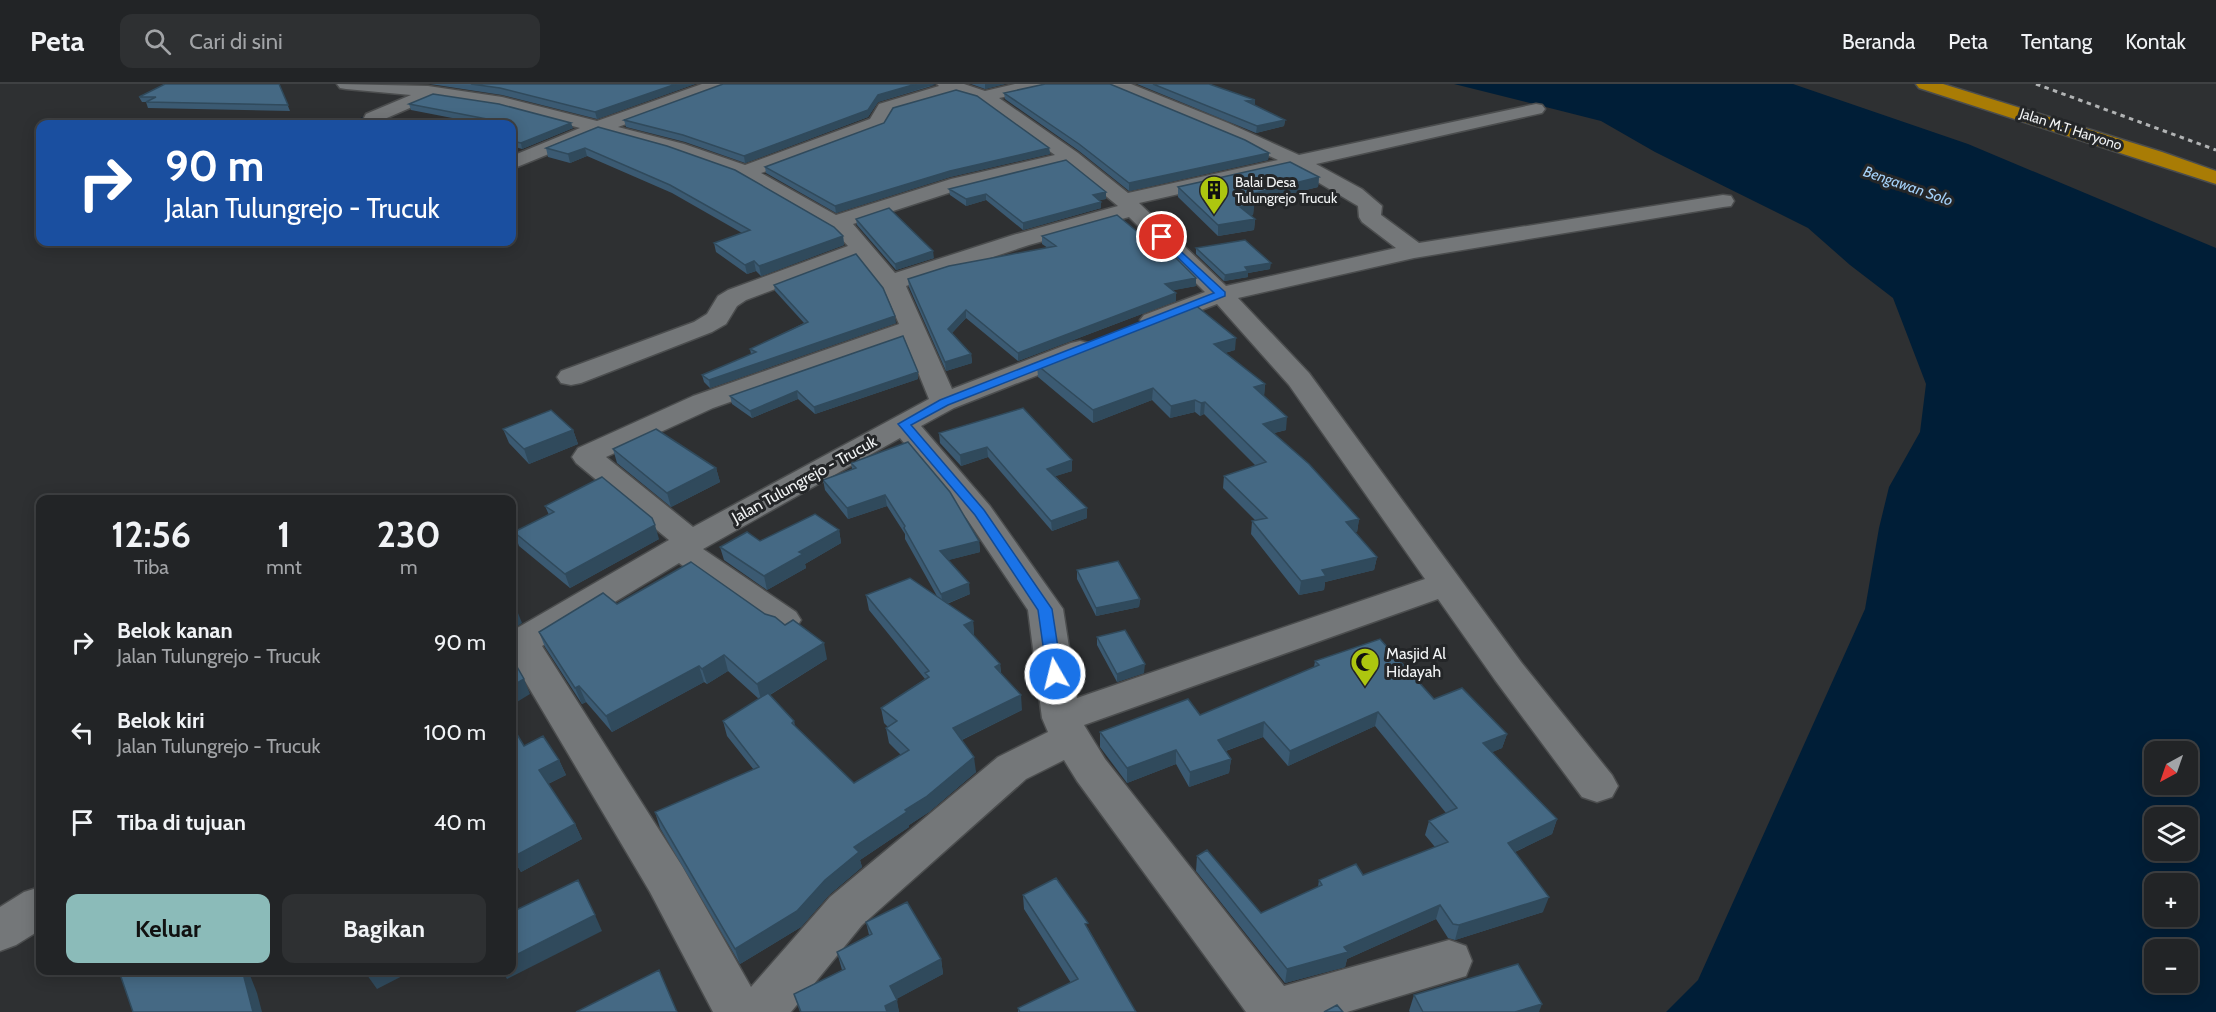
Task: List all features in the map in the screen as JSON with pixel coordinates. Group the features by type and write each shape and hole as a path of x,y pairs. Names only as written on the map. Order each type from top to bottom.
{"highway":[{"name":"Jalan M.T Haryono","path":"1925,84 2155,156 2216,178"}],"street":[{"path":"346,84 442,88 677,148 745,172 834,222 845,230 862,249 898,292 944,402"},
{"path":"516,161 600,127 718,84"},
{"path":"984,96 1040,84"},
{"path":"1116,84 1203,119 1297,162 1366,201 1371,206 1370,217 1414,251"},
{"path":"745,172 877,123 885,108 951,86 984,96 1071,157 1128,204 1221,294 1299,379 1508,671 1596,786"},
{"path":"373,118 442,88"},
{"path":"890,283 1128,204 1297,162 1536,109"},
{"path":"834,222 958,183 1071,157"},
{"path":"1132,328 1221,294 1414,251 1723,201"},
{"path":"571,377 703,327 717,319 727,300 737,295 862,249"},
{"path":"783,620 686,545 587,456 613,441 703,402 913,328"},
{"name":"Jalan Tulungrejo - Trucuk","path":"516,645 686,545 944,402 1099,342"},
{"path":"904,424 979,513 1045,609 1066,728 1091,770 1273,1011 1449,961"},
{"path":"761,1012 846,911 1012,768 1066,728 1446,584"},
{"path":"516,645 666,879 739,1012"},
{"path":"0,930 36,908"}],"water":[{"name":"Bengawan Solo","path":"1454,84 1793,84 1968,144 2216,248 2216,1012 1666,1012 1698,980 1865,609 1879,528 1889,487 1920,432 1926,384 1893,298 1850,265 1808,228 1655,152 1601,121"}],"building":[{"path":"165,84 279,84 288,105 146,102 156,97 139,97"},
{"path":"471,84 676,84 595,112 500,88"},
{"path":"723,84 916,84 878,95 868,110 744,156 683,135 624,120"},
{"path":"1045,84 1110,84 1245,140 1269,153 1129,183 1079,144 1004,93"},
{"path":"1153,84 1209,84 1255,100 1246,101 1285,120 1257,126"},
{"path":"956,90 977,96 1049,148 950,171 835,206 765,167 884,123 893,108"},
{"path":"433,94 499,104 571,123 521,143 516,142 516,120 484,120 487,119 409,104"},
{"path":"598,127 667,146 735,170 834,227 843,236 759,266 754,261 745,265 714,243 750,230 670,185 585,148 568,154 546,148"},
{"path":"1066,160 1106,192 1093,195 1101,202 1023,223 986,194 966,199 949,189"},
{"path":"1290,162 1319,177 1243,196 1254,205 1240,207 1255,219 1218,225 1178,187"},
{"path":"889,208 933,251 895,264 856,219"},
{"path":"1117,215 1162,252 1169,251 1196,278 1165,284 1176,293 1018,353 966,310 948,329 971,354 945,362 908,279 949,266 1056,246 1042,236"},
{"path":"1245,240 1271,263 1245,267 1248,271 1225,275 1196,248"},
{"path":"856,254 883,288 895,316 709,380 702,375 756,352 750,349 808,322 774,285"},
{"path":"1194,304 1236,338 1214,344 1265,384 1254,387 1287,417 1263,424 1309,464 1359,519 1346,522 1377,557 1322,570 1326,576 1301,581 1252,521 1267,518 1224,476 1266,462 1205,402 1195,400 1171,406 1153,388 1093,410 1037,365"},
{"path":"903,336 918,372 814,407 797,391 750,411 730,396"},
{"path":"1023,408 1072,460 1047,469 1087,508 1051,521 987,447 960,455 939,433"},
{"path":"551,410 573,430 524,449 503,429"},
{"path":"656,429 716,468 667,493 613,449"},
{"path":"908,442 950,492 979,541 940,551 969,583 941,594 904,528 905,526 885,495 847,508 823,480 856,468 851,463"},
{"path":"602,477 652,518 655,525 565,574 516,534 516,531 554,512 545,506"},
{"path":"815,514 839,530 799,552 803,554 764,576 720,547 747,532 760,541"},
{"path":"1118,561 1140,599 1096,608 1077,570"},
{"path":"691,562 765,614 775,617 785,625 793,620 824,643 757,684 724,655 702,669 699,666 606,716 579,686 575,688 539,632 603,593 617,604"},
{"path":"910,578 973,621 964,625 1000,664 995,667 1021,695 953,728 974,757 926,797 905,810 907,812 854,847 859,852 825,880 797,911 735,949 655,812 759,767 723,721 768,693 794,721 792,723 854,783 909,750 886,728 897,721 881,708 929,677 925,673 929,671 866,595"},
{"path":"1125,630 1145,664 1117,674 1097,637"},
{"path":"1380,639 1434,699 1462,688 1507,734 1483,743 1557,819 1508,843 1549,897 1459,925 1453,924 1440,905 1344,947 1348,952 1287,969 1197,856 1207,850 1261,913 1322,885 1319,880 1356,864 1363,875 1448,842 1429,821 1457,808 1378,712 1290,751 1264,722 1218,740 1231,759 1190,772 1176,750 1127,768 1100,732 1188,699 1200,715 1319,665 1315,661"},
{"path":"516,665 524,679 516,684"},
{"path":"516,733 524,746 543,736 559,760 539,770 575,824 516,855"},
{"path":"1056,878 1088,923 1085,924 1136,1012 1020,1012 1018,1008 1078,979 1023,895"},
{"path":"578,880 595,915 516,955 516,910"},
{"path":"907,902 941,959 890,986 897,1000 885,1006 887,1012 801,1012 794,994 845,969 837,952 872,934 866,922"},
{"path":"1518,964 1542,1004 1515,1012 1423,1012 1414,995"},
{"path":"659,970 677,1012 576,1012"},
{"path":"120,975 243,975 253,1012 133,1012"},
{"path":"1337,1005 1343,1012 1324,1012"}],"waterway":[{"path":"362,120 375,115"}],"railway":[{"path":"2036,84 2216,150"}],"place":[{"name":"Balai Desa Tulungrejo Trucuk","path":"1214,216"},
{"name":"Masjid Al Hidayah","path":"1365,688"}],"route":[{"path":"1055,674 1045,609 979,513 904,424 944,402 1221,294 1162,237"}]}
